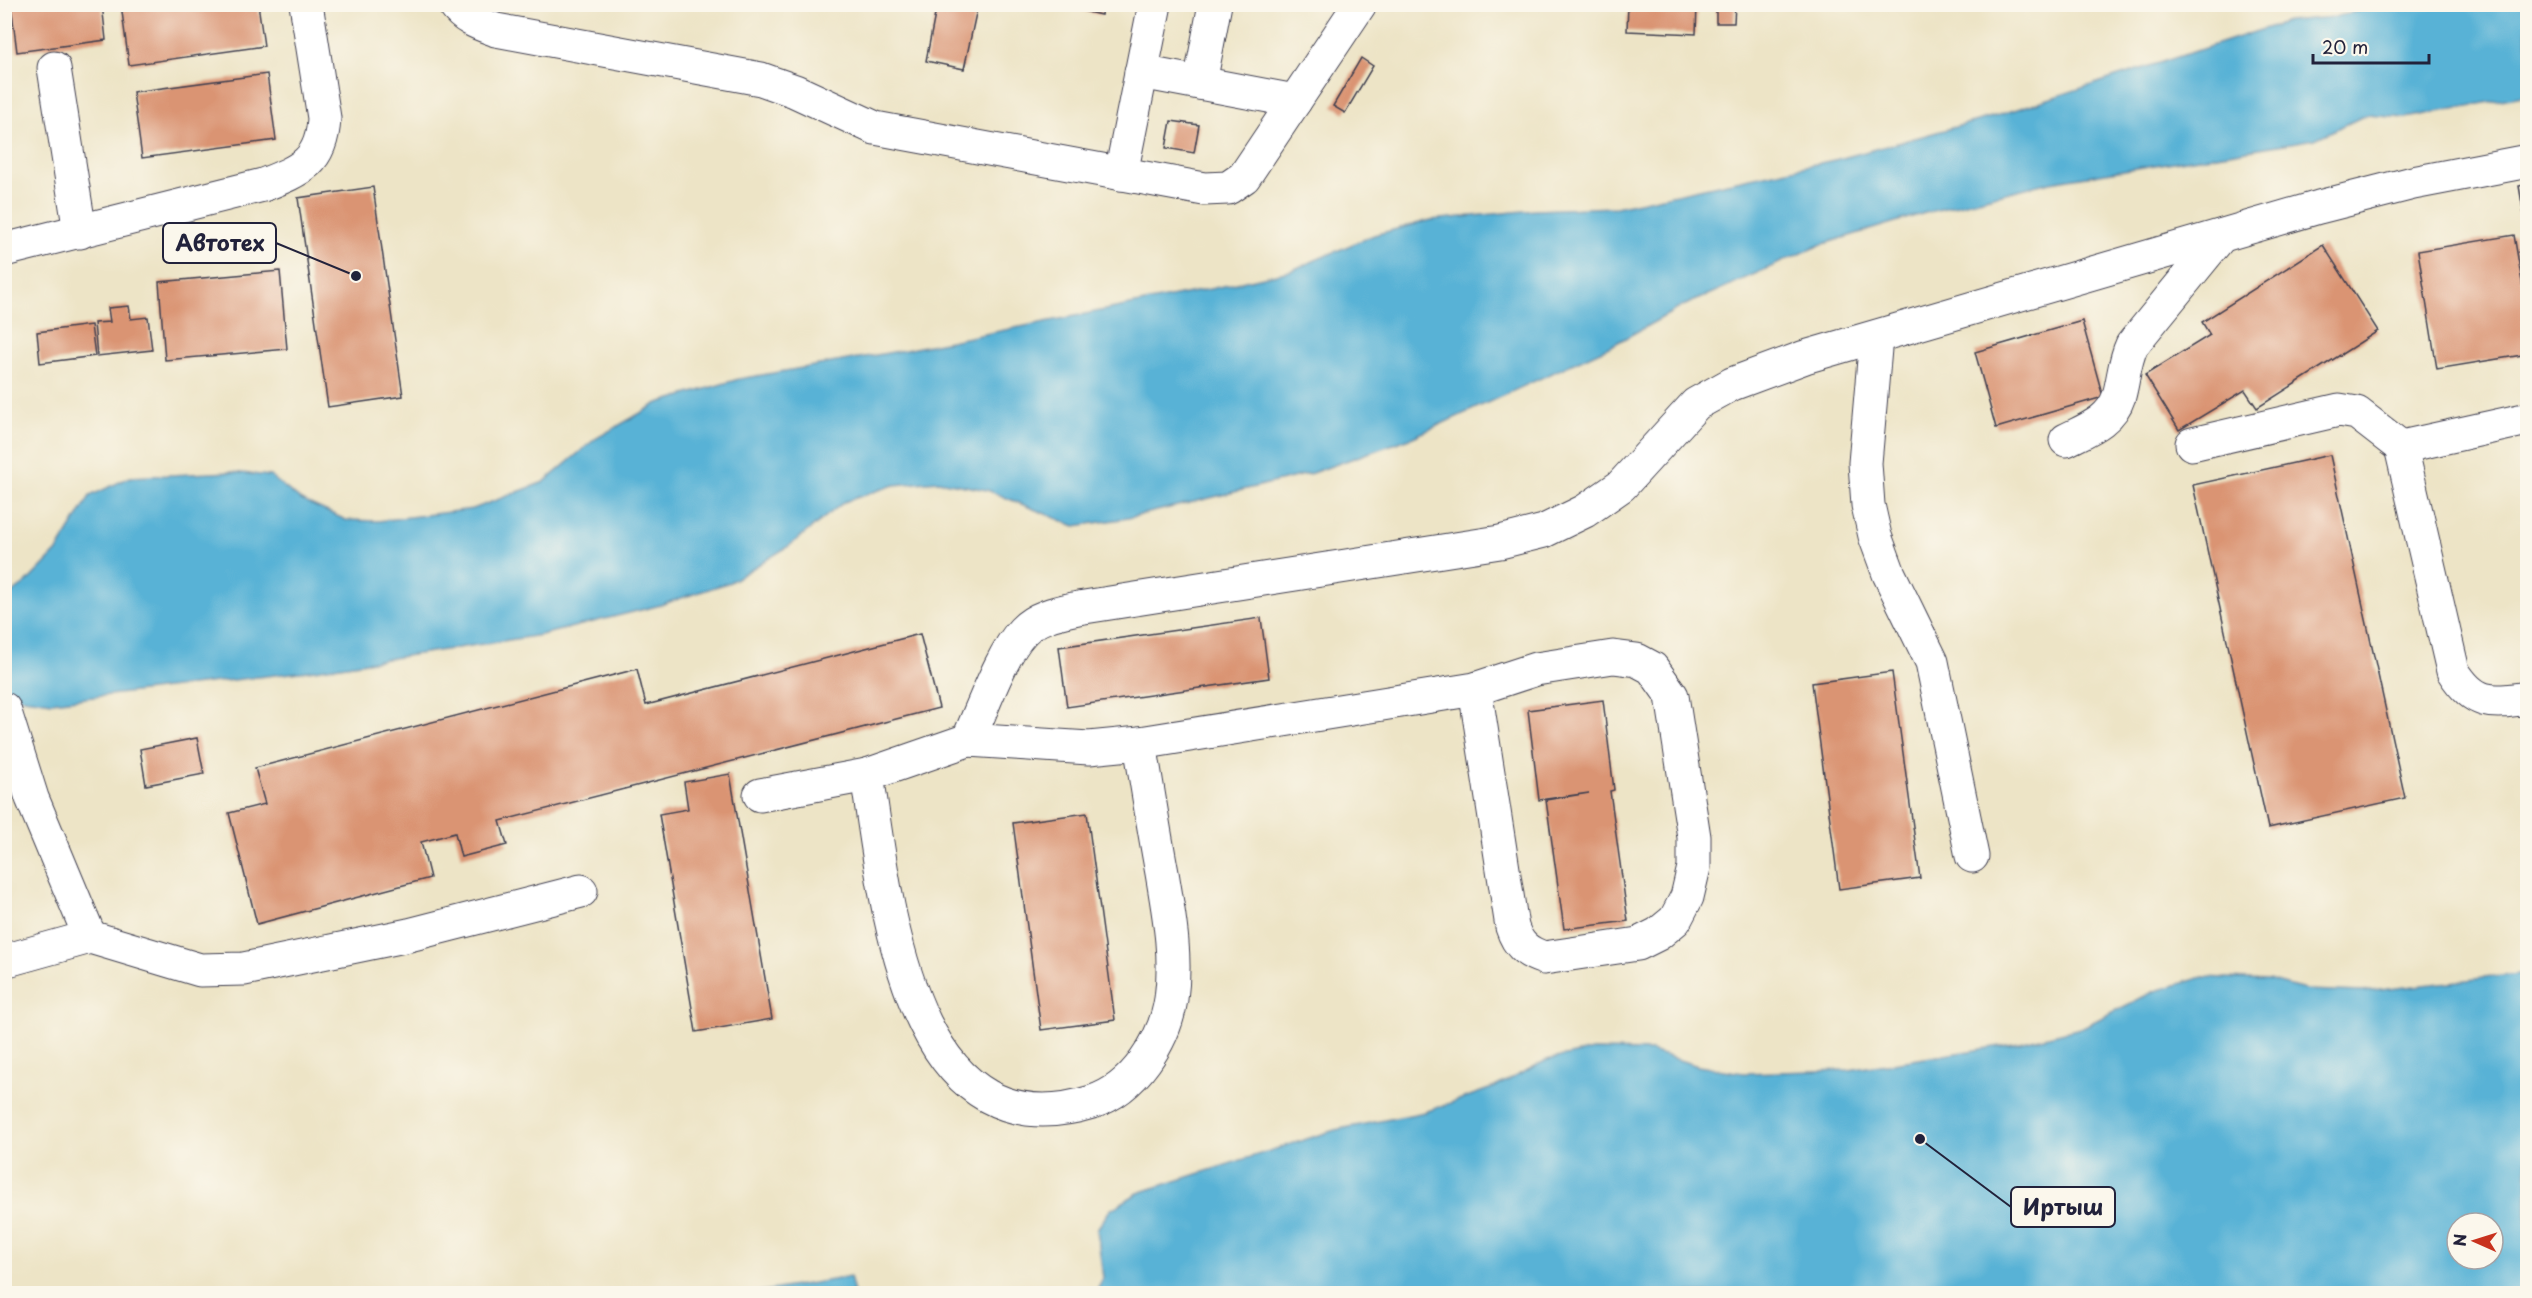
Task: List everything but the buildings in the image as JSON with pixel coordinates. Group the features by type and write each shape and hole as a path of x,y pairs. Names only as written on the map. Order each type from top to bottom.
{"lane":[{"path":"4,250 263,184 291,174 309,162 318,150 324,118 306,4"},
{"path":"454,4 459,12 475,23 499,17 761,80 795,91 875,128 1204,189 1228,188 1244,177 1360,4"},
{"path":"1121,174 1155,4"},
{"path":"1200,83 1215,4"},
{"path":"54,68 80,232"},
{"path":"1142,72 1295,101"},
{"path":"968,740 1008,653 1023,630 1048,615 1078,608 1500,542 1544,531 1585,512 1621,486 1696,404 1732,384 1805,357 2319,207 2402,186 2528,160"},
{"path":"2066,440 2097,425 2110,414 2119,396 2124,361 2132,345 2221,236"},
{"path":"1876,337 1865,463 1868,505 1875,536 1889,574 1932,662 1972,856"},
{"path":"2192,444 2339,410 2357,413 2402,447 2453,671 2463,687 2478,698 2492,702 2528,698"},
{"path":"2402,447 2528,419"},
{"path":"760,795 867,775 968,740 1089,748 1140,743 1475,689 1536,669 1613,657 1637,660 1652,668 1663,680 1672,696 1694,837 1694,867 1687,897 1675,920 1658,934 1638,944 1544,958 1531,953 1518,943 1512,927 1475,689"},
{"path":"4,709 32,798 90,937"},
{"path":"867,775 890,921 900,959 921,1017 942,1053 964,1079 987,1097 1017,1108 1042,1111 1070,1109 1097,1101 1123,1083 1147,1059 1161,1033 1170,1002 1174,973 1173,938 1140,743"},
{"path":"4,961 90,937 200,970 244,969 409,935 581,891"}],"water":[{"path":"2379,5 2527,5 2527,95 2406,118 2366,115 2315,139 2050,182 1925,213 1820,245 1683,306 1611,346 1413,437 1312,473 1128,518 1075,526 987,490 938,481 894,485 844,502 789,546 730,582 657,606 541,635 308,671 52,702 16,697 5,699 5,598 25,584 57,551 90,496 130,477 231,472 270,476 301,500 346,520 378,521 473,509 544,482 595,439 658,403 739,379 905,350 1290,271 1374,235 1431,220 1535,210 1616,207 1839,159 1999,115 2288,21 2335,17"},
{"path":"2527,973 2527,1293 1096,1293 1103,1278 1097,1229 1110,1210 1138,1193 1335,1130 1425,1112 1495,1087 1547,1060 1593,1050 1651,1051 1698,1066 1743,1073 1849,1070 2020,1043 2081,1028 2155,991 2203,977 2268,980 2305,990 2363,992"},
{"path":"850,1277 854,1293 754,1293 759,1292"}],"place":[{"name":"Автотех","path":"356,276"},
{"name":"Иртыш","path":"1920,1139"}]}
